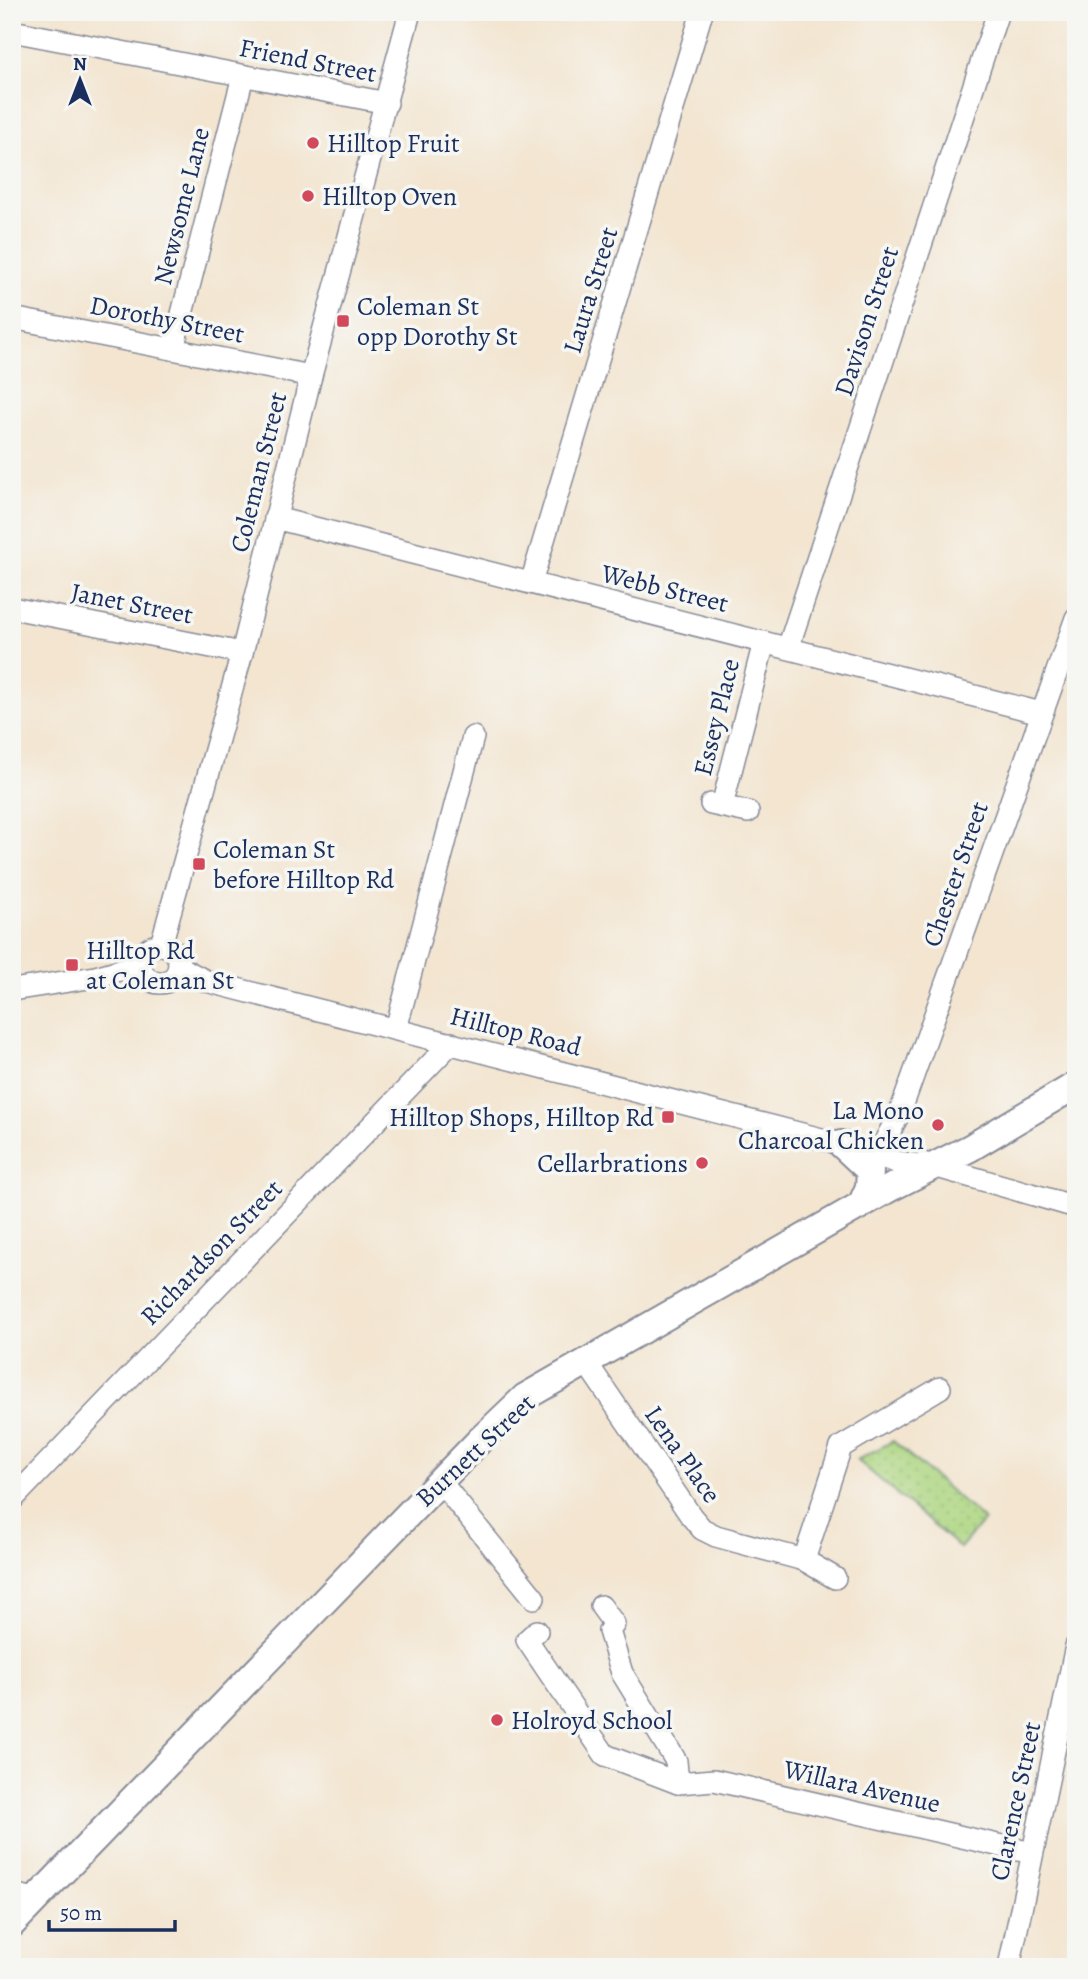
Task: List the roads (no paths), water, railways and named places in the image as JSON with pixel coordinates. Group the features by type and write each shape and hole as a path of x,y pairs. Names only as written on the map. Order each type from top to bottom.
{"main road":[{"name":"Burnett Street","path":"12,1924 24,1897 525,1397 1076,1085"},
{"path":"841,1143 870,1171 869,1187 861,1205"}],"street":[{"name":"Coleman Street","path":"161,945 242,653 311,376 410,12"},
{"name":"Laura Street","path":"531,583 702,12"},
{"name":"Davison Street","path":"788,648 998,12"},
{"name":"Friend Street","path":"12,31 387,103"},
{"name":"Newsome Lane","path":"173,349 243,76"},
{"name":"Dorothy Street","path":"12,318 311,376"},
{"name":"Webb Street","path":"275,518 1041,713"},
{"name":"Janet Street","path":"12,608 242,653"},
{"name":"Chester Street","path":"882,1147 901,1110 1076,618"},
{"name":"Essey Place","path":"748,812 717,805 764,642"},
{"path":"396,1029 473,737"},
{"path":"161,945 177,955 179,967 172,978 160,982 151,980 141,964 145,952 161,945"},
{"path":"12,990 95,977 141,964"},
{"name":"Hilltop Road","path":"179,967 206,981 841,1143 896,1162 933,1167"},
{"name":"Richardson Street","path":"12,1500 451,1043"},
{"name":"Hilltop Road","path":"841,1143 862,1142 882,1147 933,1167 1071,1205"},
{"name":"Lena Place","path":"586,1362 702,1529 780,1556 804,1560 835,1578"},
{"path":"804,1560 841,1447 940,1388"},
{"path":"440,1481 534,1598"},
{"path":"537,1631 527,1640 605,1755 678,1783 676,1761 622,1672 609,1631 614,1624 601,1606"},
{"name":"Clarence Street","path":"1009,1967 1076,1646"},
{"name":"Willara Avenue","path":"678,1783 714,1780 1032,1853"}],"place":[{"name":"Hilltop Fruit","path":"313,143"},
{"name":"Hilltop Oven","path":"308,196"},
{"name":"Coleman St opp Dorothy St","path":"343,321"},
{"name":"Coleman St before Hilltop Rd","path":"199,864"},
{"name":"Hilltop Rd at Coleman St","path":"72,965"},
{"name":"Hilltop Shops, Hilltop Rd","path":"668,1117"},
{"name":"La Mono Charcoal Chicken","path":"938,1125"},
{"name":"Cellarbrations","path":"702,1163"},
{"name":"Holroyd School","path":"497,1720"}]}
